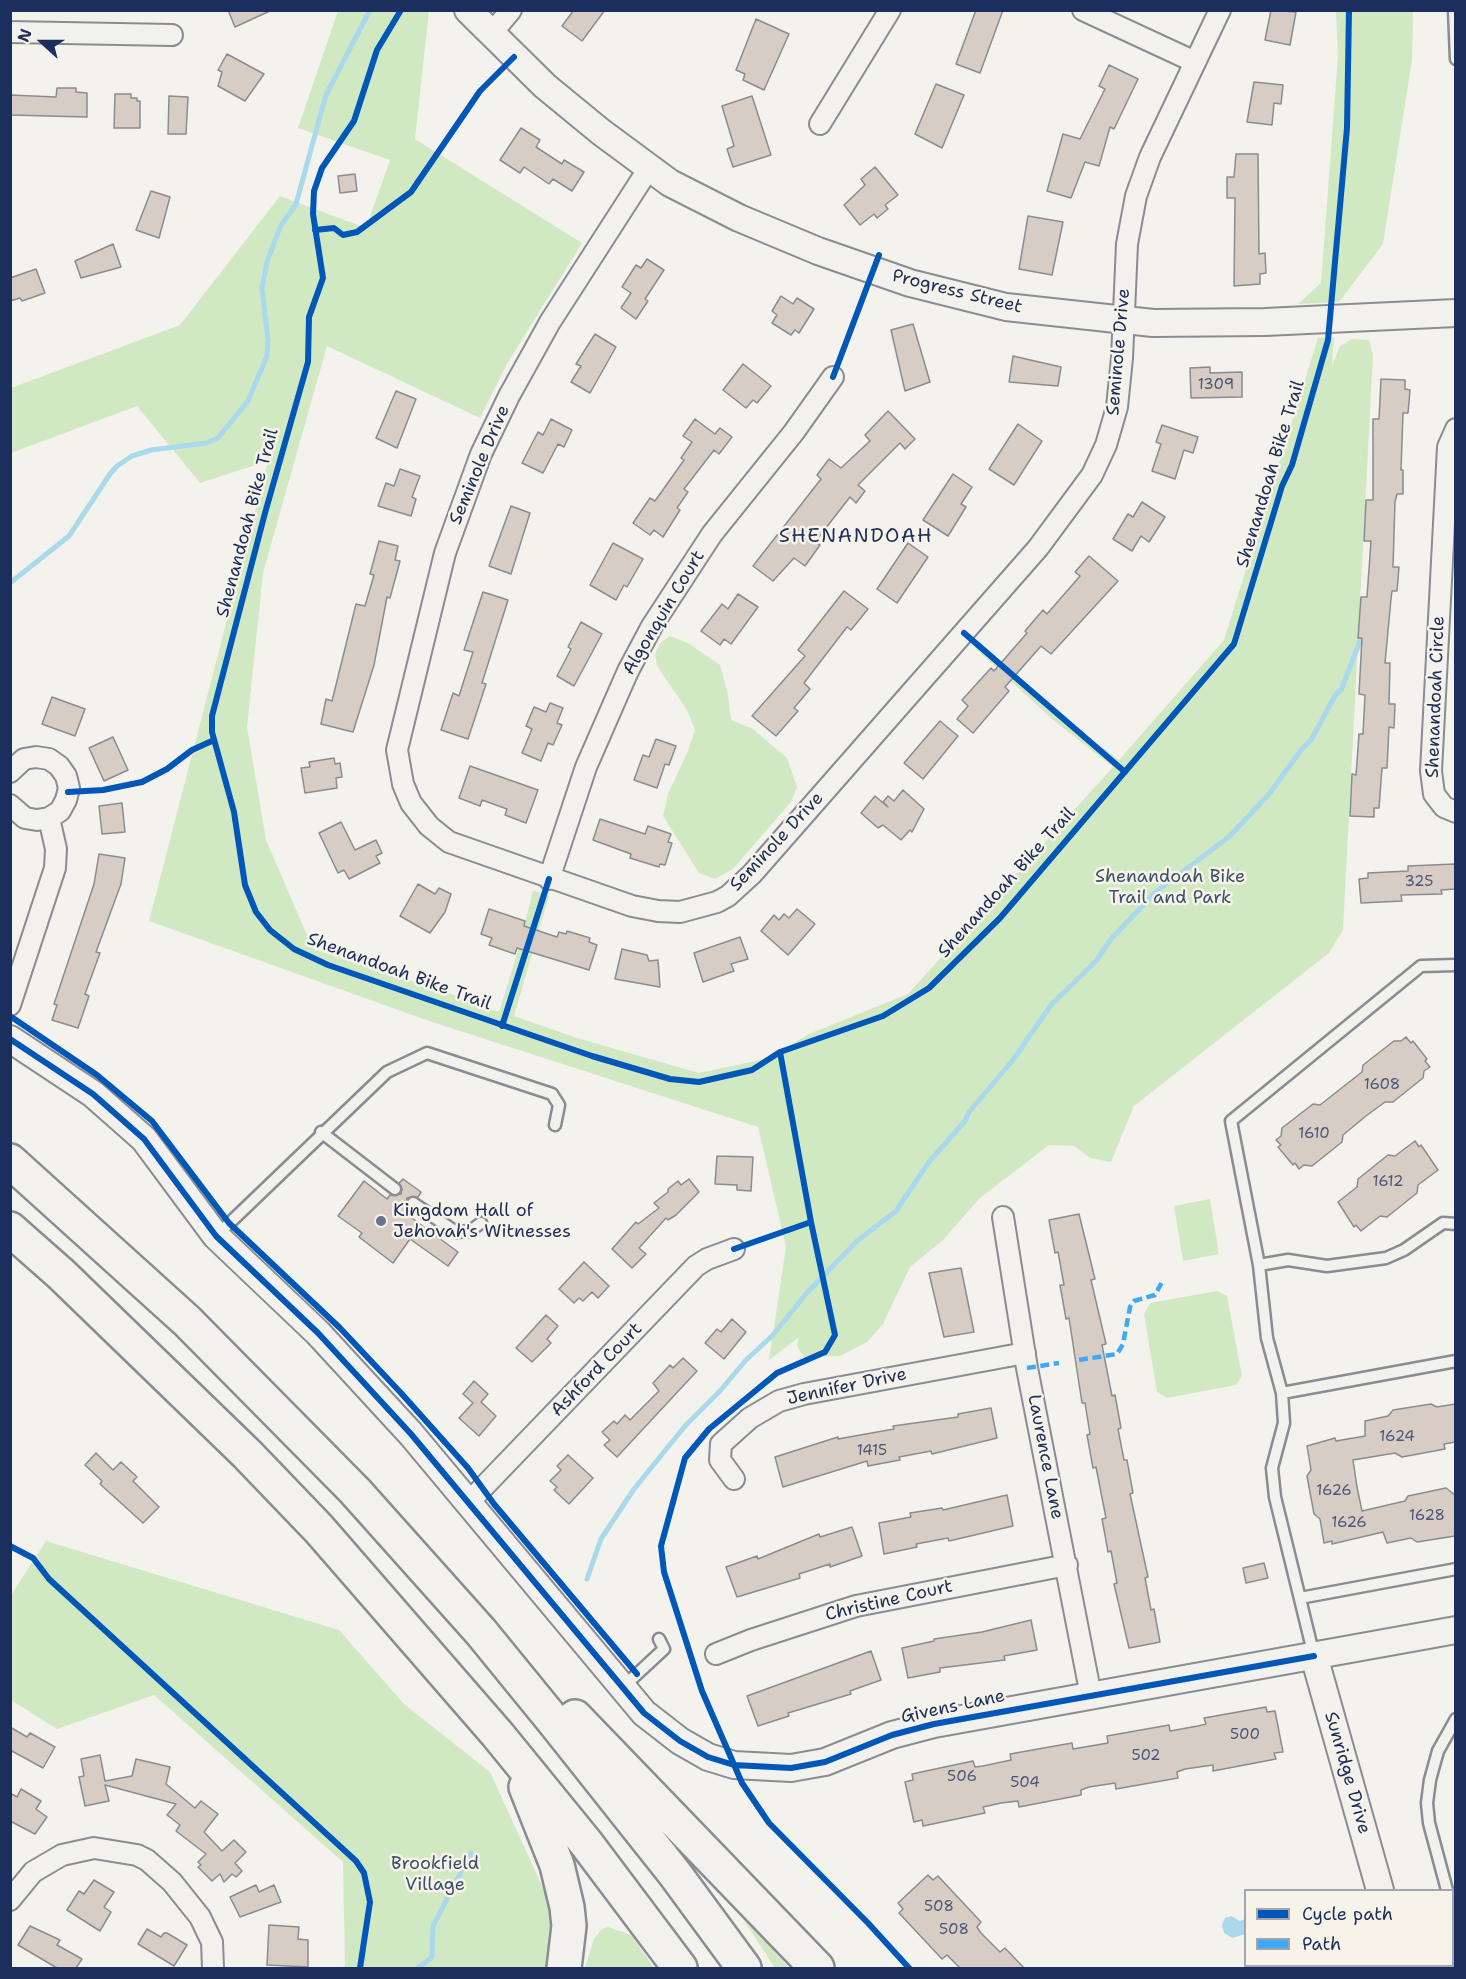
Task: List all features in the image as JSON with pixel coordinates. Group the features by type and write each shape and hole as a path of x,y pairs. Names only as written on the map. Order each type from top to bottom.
{"highway":[{"path":"10,1161 187,1321 282,1414 355,1491 481,1632 633,1819 744,1968"},
{"path":"10,1228 61,1274 271,1479 319,1529 498,1735 586,1844 680,1968"},
{"path":"481,1632 570,1712 817,1968"},
{"path":"498,1735 526,1788 557,1865 569,1926 564,1968"}],"street":[{"name":"Progress Street","path":"468,10 553,93 670,183 739,218 818,251 910,283 1006,307 1182,324 1455,313"},
{"path":"491,34 511,10"},
{"path":"820,124 890,10"},
{"path":"1083,10 1195,62"},
{"name":"Seminole Drive","path":"649,168 550,322 508,396 481,454 445,554 397,750 406,791 424,820 439,835 460,848 632,906 680,912 717,902 728,896 752,874 1031,557 1082,491 1101,455 1112,426 1118,397 1125,320 1128,243 1136,196 1149,157 1220,10"},
{"path":"10,32 172,35"},
{"name":"Algonquin Court","path":"549,879 586,767 628,671 652,626 712,534 794,432 833,376"},
{"name":"Shenandoah Circle","path":"1455,429 1448,447 1431,771 1434,794 1444,807 1455,812"},
{"path":"10,772 24,759 36,757 49,759 59,766 67,782 66,800 60,811 49,818 37,820 25,818 10,805"},
{"path":"10,1005 55,868 56,849 49,818"},
{"name":"Givens Lane","path":"10,1039 93,1095 144,1139 216,1236 353,1370 469,1502 622,1688 657,1725 699,1752 734,1765 791,1768 825,1762 892,1735 934,1724 1455,1630"},
{"name":"Laurence Lane","path":"1003,1216 1024,1353 1090,1696"},
{"name":"Ashford Court","path":"469,1502 696,1266 707,1259 734,1249"},
{"name":"Jennifer Drive","path":"734,1479 720,1460 721,1444 750,1418 779,1401 804,1394 1024,1353"},
{"name":"Christine Court","path":"716,1654 856,1606 1066,1565"},
{"name":"Sunridge Drive","path":"1314,1656 1380,1889"},
{"path":"10,1900 33,1872 62,1855 93,1848 137,1855 147,1860 172,1882 200,1917 212,1942 213,1968"}],"lane":[{"path":"1454,10 1455,59"},
{"path":"1314,1656 1275,1497 1272,1468 1284,1423 1281,1394 1268,1338 1259,1265 1231,1120 1421,966 1455,965"},
{"path":"216,1236 321,1132 387,1072 427,1053 552,1094 559,1106 555,1125"},
{"path":"321,1132 395,1189"},
{"path":"413,1203 456,1232 470,1231 481,1223"},
{"path":"1259,1265 1288,1260 1326,1266 1386,1258 1404,1250 1443,1223 1455,1224"},
{"path":"1281,1394 1455,1361"},
{"path":"1300,1598 1455,1569"},
{"path":"622,1688 664,1648 659,1638"},
{"path":"1447,1889 1429,1822 1427,1803 1437,1751 1455,1719"}],"green space":[{"name":"Shenandoah Bike Trail and Park","path":"338,11 429,11 415,139 582,243 507,364 480,418 327,346 263,573 247,727 266,840 313,949 443,991 499,1012 521,941 533,890 549,896 514,1016 577,1038 699,1073 769,1058 809,1034 908,994 1113,767 1052,719 973,646 978,640 1057,713 1119,760 1224,640 1318,338 1334,337 1332,366 1340,346 1352,339 1369,340 1373,355 1343,930 1329,953 1134,1106 1111,1162 1090,1158 1074,1146 1049,1145 980,1198 943,1240 910,1267 883,1324 867,1342 840,1356 804,1357 797,1346 798,1338 769,1360 786,1247 758,1127 429,1021 149,921 268,461 200,483 137,406 11,453 11,388 180,325 280,196 366,228 390,160 298,128"},
{"path":"1336,11 1413,11 1412,60 1383,244 1339,302 1298,304 1321,283 1338,56"},
{"path":"670,636 688,643 720,665 728,694 731,720 753,729 787,758 797,787 791,802 733,869 715,879 699,873 663,816 668,794 695,730 687,710 657,666 655,654 660,643"},
{"path":"1210,1199 1219,1254 1183,1261 1174,1206"},
{"path":"1217,1291 1227,1296 1242,1376 1236,1385 1167,1398 1157,1392 1144,1314 1150,1303"},
{"name":"Brookfield Village","path":"46,1541 339,1630 404,1704 490,1772 553,1910 545,1968 345,1968 343,1862 154,1695 57,1729 11,1700 10,1597"},
{"path":"732,1902 789,1968 775,1968"},
{"path":"608,1927 631,1935 654,1968 585,1968 594,1939 602,1929"}],"water":[{"path":"1231,1916 1240,1921 1244,1919 1244,1934 1232,1938 1224,1933 1222,1925 1225,1918"}],"building":[{"path":"228,10 272,10 235,27"},
{"path":"574,10 605,10 582,41 562,26"},
{"path":"976,10 1003,10 980,73 956,64"},
{"path":"1271,10 1296,12 1290,45 1265,40"},
{"path":"756,19 789,34 764,90 743,80 745,74 736,70"},
{"path":"227,54 264,74 245,101 218,86 222,72 218,70"},
{"path":"1109,65 1138,79 1114,129 1110,127 1099,166 1085,162 1071,198 1047,191 1063,134 1080,139 1105,89 1099,86"},
{"path":"1254,82 1283,85 1281,104 1274,103 1272,125 1247,122"},
{"path":"936,84 964,95 942,148 915,134"},
{"path":"57,88 76,88 76,92 87,93 87,117 10,115 10,95 56,97"},
{"path":"115,94 131,94 131,98 137,98 137,101 140,101 140,128 114,128"},
{"path":"169,96 188,97 186,134 168,134"},
{"path":"752,96 771,155 733,167 727,149 734,146 722,106"},
{"path":"521,128 540,140 536,147 562,164 564,160 584,172 572,191 553,179 549,184 524,167 520,173 500,160"},
{"path":"1236,154 1258,154 1259,254 1265,253 1266,273 1260,274 1260,284 1234,286 1235,198 1227,198 1227,177 1234,177"},
{"path":"875,167 898,195 885,205 888,209 877,218 874,214 860,225 844,205 865,185 861,179"},
{"path":"355,174 357,191 340,193 338,176"},
{"path":"151,191 170,197 159,238 136,230"},
{"path":"1028,216 1063,222 1052,275 1019,269"},
{"path":"113,244 121,267 81,278 75,261"},
{"path":"647,259 664,270 645,299 648,301 636,319 621,308 631,293 622,287 636,265 641,268"},
{"path":"36,269 45,293 22,301 20,298 10,301 10,278"},
{"path":"781,296 793,304 797,298 814,309 799,333 795,330 791,335 772,323 777,315 772,311"},
{"path":"913,324 930,382 905,391 891,330"},
{"path":"595,334 616,347 590,393 571,382 581,366 576,364"},
{"path":"1013,356 1061,367 1058,386 1009,382"},
{"path":"743,364 771,386 757,403 753,400 746,408 723,390"},
{"path":"1210,367 1210,373 1242,372 1242,397 1191,398 1190,368"},
{"path":"1381,379 1405,380 1405,389 1410,390 1408,413 1403,413 1401,470 1403,470 1403,494 1397,494 1395,502 1393,567 1399,567 1397,591 1392,591 1385,663 1390,663 1389,704 1395,704 1394,728 1389,727 1387,768 1382,768 1379,808 1374,808 1374,817 1350,816 1352,774 1356,775 1359,734 1363,734 1365,695 1359,694 1362,638 1358,638 1361,597 1367,597 1371,541 1364,541 1366,500 1373,500 1373,419 1379,419"},
{"path":"396,391 416,399 397,448 376,438"},
{"path":"888,411 915,439 905,449 900,443 858,485 865,491 856,503 850,497 815,542 820,545 805,566 794,558 773,581 753,566 821,479 817,475 829,459 841,468 870,441 865,435"},
{"path":"551,419 572,430 564,447 558,444 543,473 522,463 538,432 543,435"},
{"path":"695,419 715,434 720,428 732,437 719,454 714,450 684,489 688,492 677,508 680,510 663,537 654,530 650,535 633,523 650,498 655,501 684,460 681,458 692,442 683,436"},
{"path":"1018,424 1042,441 1014,485 989,469"},
{"path":"1162,425 1198,437 1193,453 1184,450 1175,479 1152,471 1161,444 1156,442"},
{"path":"400,469 420,476 412,497 416,499 411,516 378,506 386,483 394,486"},
{"path":"953,474 972,487 961,504 966,507 948,536 923,520"},
{"path":"1142,502 1165,517 1149,542 1141,536 1132,551 1113,539 1128,514 1133,517"},
{"path":"511,506 530,513 511,574 489,566"},
{"path":"379,541 398,546 395,560 400,561 390,598 387,597 374,665 353,732 321,724 326,699 332,701 356,604 365,606 374,575 370,574"},
{"path":"613,543 643,559 627,587 624,585 616,600 590,585"},
{"path":"908,543 928,557 897,603 877,589"},
{"path":"1089,556 1118,581 1051,654 1041,646 1005,687 1009,691 973,733 957,719 968,706 962,700 991,668 994,671 1027,633 1025,631 1043,610 1047,614 1080,576 1075,572"},
{"path":"844,591 868,609 851,630 847,627 804,683 810,689 794,708 798,711 776,736 752,716 805,656 798,650"},
{"path":"483,592 508,600 482,683 486,684 468,739 441,730 453,693 459,696 473,652 464,650"},
{"path":"738,594 758,607 731,644 724,639 720,645 701,631 722,604 728,609"},
{"path":"581,622 602,634 574,686 557,676 571,649 568,647"},
{"path":"52,697 85,709 75,736 42,724"},
{"path":"550,703 563,708 557,723 562,725 553,745 548,743 541,761 522,753 532,729 526,726 534,707 546,712"},
{"path":"940,721 958,736 923,779 904,763"},
{"path":"113,737 128,770 104,781 89,748"},
{"path":"656,739 676,746 669,765 665,764 657,788 634,780 643,755 649,757"},
{"path":"334,758 335,764 340,763 342,777 336,778 337,788 305,793 301,768 310,767 309,762"},
{"path":"470,766 538,790 526,823 505,815 507,809 482,800 480,806 459,798"},
{"path":"903,790 924,809 912,832 910,830 901,840 883,825 878,828 861,813 875,796 888,807 883,802 888,796 894,801"},
{"path":"122,803 125,832 102,834 99,806"},
{"path":"600,819 645,834 648,826 671,834 668,842 672,843 665,865 660,864 659,867 630,858 631,854 593,840"},
{"path":"341,822 355,850 376,840 382,853 376,856 380,863 349,879 344,870 338,873 319,833"},
{"path":"99,854 125,858 121,884 96,952 100,953 85,994 89,996 78,1028 52,1020 57,1005 54,1004 94,884"},
{"path":"1455,864 1455,889 1441,890 1442,894 1401,895 1402,901 1361,903 1359,879 1368,878 1368,873 1408,871 1408,866"},
{"path":"418,884 435,894 439,888 451,894 445,912 430,933 400,916"},
{"path":"489,909 525,921 524,926 557,937 559,932 566,934 567,931 590,938 589,942 597,945 589,970 517,948 515,954 489,945 492,938 481,934"},
{"path":"797,909 815,924 788,955 761,931 774,915 779,920 784,914 789,918"},
{"path":"740,937 748,959 731,964 734,971 703,982 694,953"},
{"path":"622,949 647,955 649,961 658,960 660,987 615,979"},
{"path":"1406,1037 1411,1043 1413,1041 1427,1059 1425,1061 1430,1067 1424,1071 1423,1078 1393,1102 1385,1102 1366,1116 1343,1135 1342,1142 1312,1166 1304,1165 1299,1169 1295,1163 1293,1165 1278,1147 1281,1145 1276,1140 1281,1136 1282,1128 1313,1104 1320,1105 1362,1072 1363,1065 1394,1041 1401,1041"},
{"path":"1415,1141 1419,1147 1421,1145 1438,1170 1418,1185 1417,1193 1387,1217 1380,1216 1361,1231 1356,1225 1354,1227 1338,1202 1357,1187 1358,1179 1388,1155 1395,1156"},
{"path":"717,1156 753,1157 751,1191 737,1190 737,1185 715,1184"},
{"name":"Kingdom Hall of Jehovah's Witnesses","path":"403,1179 421,1192 418,1197 407,1198 408,1209 405,1213 458,1252 448,1266 410,1239 393,1263 359,1237 362,1233 338,1216 364,1181 387,1199 390,1195 401,1194 402,1189 399,1183"},
{"path":"689,1179 699,1192 676,1215 668,1220 666,1218 639,1248 646,1254 632,1268 612,1249 636,1222 638,1224 659,1208 654,1203 668,1192 668,1189 678,1181 681,1185"},
{"path":"1079,1214 1095,1279 1091,1280 1106,1344 1102,1345 1112,1396 1115,1395 1121,1428 1118,1429 1124,1460 1127,1460 1133,1493 1130,1494 1148,1577 1145,1578 1160,1642 1129,1648 1114,1584 1117,1583 1111,1551 1108,1552 1102,1519 1106,1518 1096,1467 1093,1468 1087,1435 1090,1434 1085,1403 1082,1403 1069,1318 1066,1319 1060,1285 1064,1285 1049,1220"},
{"path":"584,1262 609,1286 598,1298 592,1292 583,1301 579,1298 574,1303 559,1289"},
{"path":"961,1268 974,1332 944,1337 929,1273"},
{"path":"546,1315 558,1326 547,1339 551,1343 532,1362 516,1348"},
{"path":"732,1319 746,1332 724,1359 705,1343 717,1329 721,1332"},
{"path":"683,1358 697,1371 617,1457 604,1445 610,1440 602,1432 614,1421 617,1424 625,1415 630,1420 659,1391 653,1383 670,1365 673,1368"},
{"path":"474,1381 488,1394 481,1402 496,1416 479,1436 459,1418 473,1403 463,1394"},
{"path":"1431,1404 1437,1407 1455,1404 1455,1442 1444,1444 1445,1449 1402,1457 1395,1453 1353,1460 1357,1487 1362,1511 1405,1501 1408,1496 1446,1488 1455,1495 1455,1536 1417,1542 1411,1538 1387,1543 1383,1532 1332,1544 1332,1541 1324,1543 1320,1519 1314,1514 1307,1476 1311,1470 1307,1446 1335,1438 1336,1441 1365,1436 1365,1421 1388,1416 1393,1410"},
{"path":"991,1408 997,1438 932,1454 931,1451 899,1457 900,1460 868,1466 867,1461 783,1487 775,1457 838,1437 838,1439 894,1429 893,1426 958,1417 958,1414"},
{"path":"96,1453 113,1470 121,1462 137,1477 133,1481 159,1507 143,1523 100,1484 102,1481 85,1465"},
{"path":"568,1455 593,1478 569,1504 554,1490 557,1487 550,1481 561,1470 557,1466"},
{"path":"1007,1495 1013,1526 949,1541 948,1538 916,1544 917,1547 884,1554 879,1523 911,1517 910,1513 942,1508 943,1510"},
{"path":"852,1527 862,1556 799,1574 800,1578 737,1597 726,1567 757,1556 758,1559 819,1534 820,1537"},
{"path":"1264,1563 1268,1578 1246,1583 1243,1568"},
{"path":"1031,1620 1037,1650 1004,1656 1005,1660 940,1668 940,1672 908,1678 902,1648 934,1641 934,1639 982,1632"},
{"path":"871,1651 881,1680 850,1691 851,1694 788,1713 789,1716 758,1726 747,1696"},
{"path":"1266,1707 1267,1712 1275,1711 1283,1752 1274,1753 1276,1759 1213,1771 1213,1765 1185,1769 1177,1772 1178,1778 1116,1789 1115,1783 1089,1787 1081,1790 1081,1795 1019,1807 1018,1801 1001,1803 983,1807 985,1813 923,1826 922,1820 914,1822 905,1782 913,1780 912,1774 973,1761 975,1767 983,1766 1011,1760 1010,1754 1072,1743 1073,1749 1108,1743 1107,1736 1169,1725 1170,1731 1198,1726 1206,1724 1204,1718"},
{"path":"10,1727 27,1737 30,1733 55,1747 43,1768 10,1750"},
{"path":"100,1755 105,1781 132,1776 136,1759 170,1767 166,1784 195,1808 201,1801 218,1814 204,1832 222,1851 234,1840 246,1852 235,1863 242,1871 236,1877 232,1874 224,1882 220,1874 212,1881 198,1867 201,1865 198,1862 206,1854 176,1831 180,1825 167,1815 176,1804 105,1785 109,1801 85,1806 79,1777 84,1776 81,1759"},
{"path":"21,1789 41,1801 36,1809 47,1817 35,1834 10,1821 10,1793 17,1797"},
{"path":"928,1875 933,1880 938,1876 981,1922 977,1927 981,1933 1000,1952 1005,1948 1024,1968 960,1968 947,1955 942,1959 899,1913 903,1909 898,1903"},
{"path":"94,1880 114,1892 104,1907 111,1912 100,1931 67,1910 79,1891 84,1894"},
{"path":"256,1885 259,1892 274,1885 281,1902 240,1917 230,1897"},
{"path":"269,1925 299,1927 298,1939 308,1940 308,1967 267,1965"},
{"path":"30,1926 60,1940 57,1945 82,1959 76,1968 57,1968 18,1945"},
{"path":"147,1929 161,1937 167,1933 187,1945 174,1966 138,1944"}],"waterway":[{"path":"10,583 69,536 117,466 132,456 151,450 206,443 218,438 248,401 267,356 268,340 262,288 267,262 280,227 296,204 326,95 370,10"},
{"path":"587,1579 601,1539 634,1489 685,1426 720,1391 746,1360 772,1336 806,1294 857,1241 896,1211 929,1162 1013,1060 1051,1005 1096,961 1111,939 1156,892 1230,836 1270,793 1311,740 1336,694 1341,690 1364,631"},
{"path":"418,1968 432,1957 433,1926 471,1853"}],"marked path":[{"path":"1079,1360 1117,1354 1123,1344 1130,1307 1134,1301 1155,1295 1163,1280"},
{"path":"1027,1368 1059,1363"}],"cycle path":[{"name":"Shenandoah Bike Trail","path":"401,10 377,50 354,121 322,168 314,191 313,214 323,278 309,317 308,362 265,513 212,716 212,732 234,812 245,885 256,912 270,930 294,949 328,965 592,1056 670,1079 699,1082 752,1070 780,1052 883,1016 929,988 1000,918 1234,644 1282,486 1292,465 1328,340 1347,128 1349,10"},
{"path":"315,230 334,228 343,235 357,232 411,192 480,91 514,57"},
{"path":"833,377 879,255"},
{"path":"964,633 1125,772"},
{"path":"68,792 103,790 142,782 167,769 192,750 214,740"},
{"path":"502,1026 549,879"},
{"path":"10,1016 97,1075 152,1121 229,1223 340,1328 401,1393 468,1468 494,1504 637,1674"},
{"path":"10,1039 93,1094 144,1139 216,1236 318,1333 411,1434 644,1713 680,1741 708,1757 734,1765 791,1768 825,1762 892,1735 934,1724 1314,1656"},
{"path":"780,1052 811,1222 835,1335 825,1352 777,1373 709,1429 685,1458 661,1546 664,1572 702,1691 742,1783 769,1823 909,1968"},
{"path":"734,1249 811,1222"},
{"path":"10,1546 33,1558 49,1579 356,1861 364,1873 370,1902 360,1968"}],"place":[{"name":"Kingdom Hall of Jehovah's Witnesses","path":"381,1221"}],"district":[{"name":"SHENANDOAH","path":"856,537"}]}
